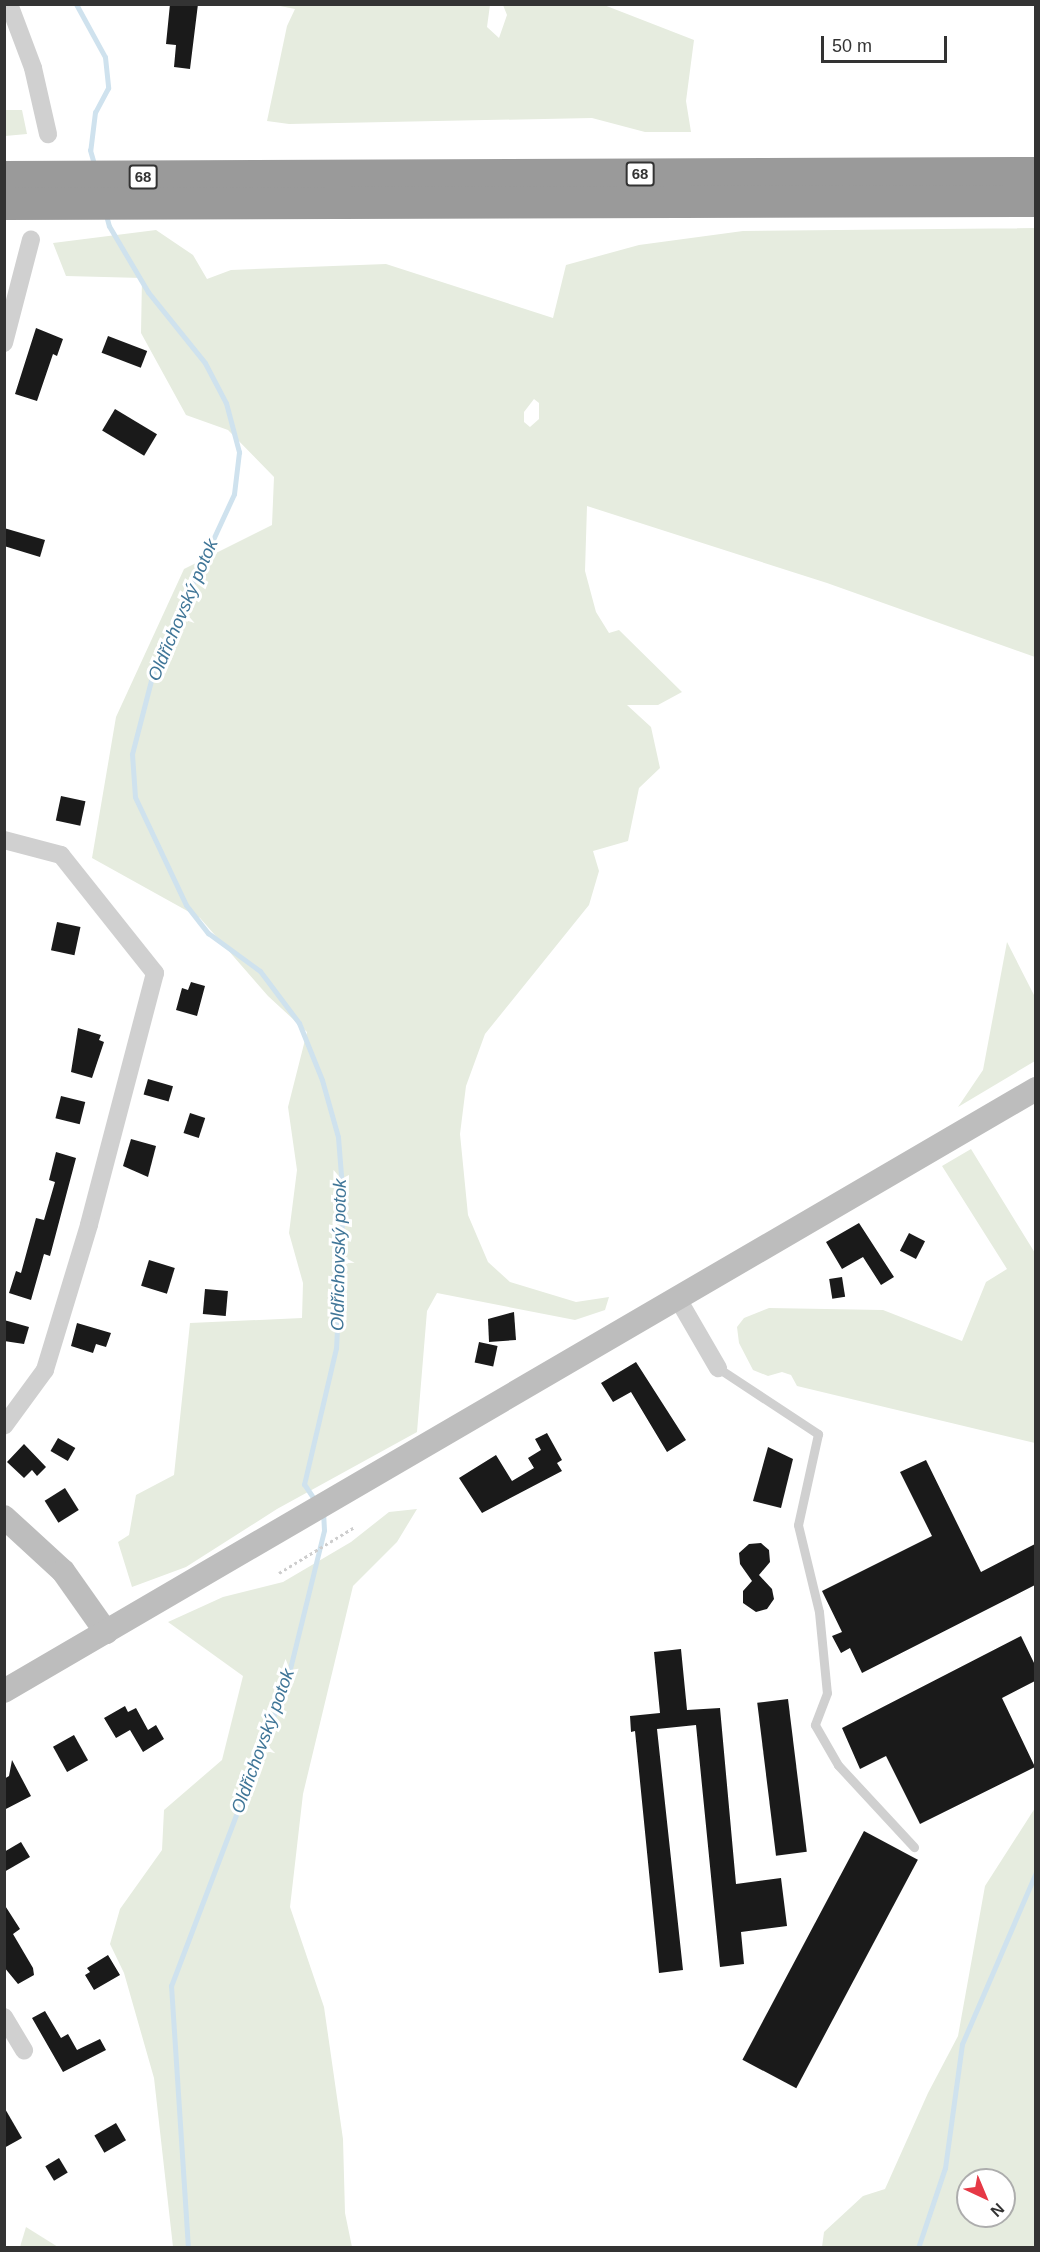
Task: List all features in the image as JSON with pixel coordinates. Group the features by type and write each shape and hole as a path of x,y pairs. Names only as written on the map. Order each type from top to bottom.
{"highway":[{"name":"68","path":"4,204 92,191 1035,173"},
{"name":"68","path":"4,177 92,191"},
{"name":"68","path":"198,190 1035,201"}],"main road":[{"path":"4,1691 360,1487 1035,1089"},
{"path":"4,1517 63,1571 106,1632"}],"street":[{"path":"9,4 33,68 48,134"},
{"path":"4,342 31,239"},
{"path":"4,840 61,855 155,973 89,1225 45,1370 4,1426"},
{"path":"678,1299 718,1368"},
{"path":"4,2017 24,2050"}],"lane":[{"path":"718,1368 818,1434 798,1525 819,1612 827,1693 815,1725 838,1765 914,1847"}],"path":[{"path":"279,1573 353,1528"}],"shaded area":[{"path":"275,5 490,5 487,27 499,38 507,15 503,5 604,5 694,40 686,101 691,132 645,132 592,118 289,124 267,121 287,26 295,9"},
{"path":"5,110 22,110 27,134 5,136"},
{"path":"1035,228 1035,657 827,583 587,506 585,571 596,612 609,633 619,630 682,692 658,705 627,705 651,727 660,768 639,788 628,841 593,851 599,871 589,905 485,1034 466,1086 460,1134 468,1215 488,1262 510,1282 576,1302 609,1297 605,1310 575,1320 437,1293 427,1311 417,1432 277,1509 186,1567 132,1587 118,1542 129,1535 136,1495 174,1475 190,1323 302,1318 303,1283 289,1233 297,1170 288,1107 307,1032 268,996 200,918 92,858 116,717 184,569 272,525 274,477 228,430 186,415 141,333 142,278 66,276 53,243 156,230 193,255 207,279 231,270 386,264 553,318 566,265 639,245 743,231","holes":["534,399 539,403 539,419 530,427 524,422 524,412"]},
{"path":"1007,942 1035,997 1035,1061 958,1107 983,1070"},
{"path":"971,1149 1035,1253 1035,1443 797,1386 791,1375 782,1372 768,1376 753,1370 739,1343 737,1327 744,1318 769,1308 883,1310 962,1341 986,1282 1007,1269 942,1166"},
{"path":"417,1509 397,1542 353,1586 303,1794 290,1907 324,2007 343,2139 345,2213 352,2247 173,2247 154,2078 124,1973 110,1944 120,1909 162,1850 164,1810 222,1760 243,1676 168,1622 223,1597 283,1582 351,1542 389,1512"},
{"path":"1035,1808 1035,2247 822,2247 824,2232 863,2196 885,2189 928,2093 958,2036 985,1886"},
{"path":"26,2227 58,2247 20,2247"}],"building":[{"path":"170,4 198,4 190,69 174,67 176,45 166,44"},
{"path":"36,328 63,339 57,356 53,354 37,401 15,394"},
{"path":"108,336 147,351 141,368 102,353"},
{"path":"115,409 157,434 144,456 102,430"},
{"path":"4,528 45,540 40,557 4,546"},
{"path":"61,796 85,801 80,826 56,820"},
{"path":"57,922 80,927 74,955 51,950"},
{"path":"191,982 205,986 197,1016 176,1010 182,988 188,990"},
{"path":"78,1028 101,1035 99,1040 104,1042 92,1078 71,1072"},
{"path":"148,1079 173,1086 169,1102 144,1094"},
{"path":"61,1096 85,1102 80,1124 55,1118"},
{"path":"190,1113 205,1118 199,1138 184,1133"},
{"path":"131,1139 156,1146 148,1177 123,1166"},
{"path":"56,1152 76,1158 50,1256 44,1254 31,1300 9,1293 16,1271 21,1273 36,1218 44,1220 55,1182 49,1180"},
{"path":"859,1223 894,1277 881,1285 863,1257 842,1269 826,1242"},
{"path":"909,1233 925,1241 916,1259 900,1251"},
{"path":"149,1260 175,1268 167,1294 141,1286"},
{"path":"842,1277 845,1297 832,1299 829,1279"},
{"path":"205,1289 228,1291 226,1316 203,1314"},
{"path":"514,1312 516,1340 489,1342 488,1319"},
{"path":"4,1320 29,1327 24,1344 4,1341"},
{"path":"77,1323 111,1333 106,1347 96,1344 93,1353 71,1346"},
{"path":"479,1342 498,1346 493,1366 475,1363"},
{"path":"636,1362 686,1440 667,1452 631,1392 613,1402 601,1383"},
{"path":"547,1433 562,1460 557,1463 562,1471 482,1513 459,1478 496,1455 512,1481 534,1468 528,1458 541,1450 535,1439"},
{"path":"58,1438 75,1448 68,1461 50,1451"},
{"path":"24,1444 46,1467 37,1476 32,1470 24,1478 7,1462"},
{"path":"768,1447 793,1459 781,1508 753,1501"},
{"path":"926,1460 981,1572 1035,1544 1035,1585 862,1673 850,1648 841,1653 832,1636 842,1632 822,1591 932,1536 900,1472"},
{"path":"65,1488 79,1510 58,1523 45,1501"},
{"path":"761,1543 769,1550 770,1562 759,1575 772,1589 774,1599 767,1609 756,1612 743,1603 743,1591 752,1581 740,1564 739,1553 749,1544"},
{"path":"1021,1636 1035,1665 1035,1681 1002,1698 1035,1767 920,1824 886,1756 860,1769 842,1728"},
{"path":"681,1649 687,1710 720,1708 736,1884 781,1878 787,1926 741,1932 744,1964 720,1967 696,1725 657,1729 683,1970 659,1973 635,1731 631,1732 630,1716 660,1713 654,1652"},
{"path":"788,1699 807,1852 776,1856 757,1703"},
{"path":"125,1706 128,1712 136,1708 148,1730 156,1725 164,1739 143,1752 130,1730 116,1738 104,1718"},
{"path":"74,1735 88,1760 67,1772 53,1747"},
{"path":"12,1760 31,1796 4,1810 4,1779 9,1776"},
{"path":"864,1831 918,1860 796,2088 742,2060"},
{"path":"21,1842 30,1857 4,1872 4,1852"},
{"path":"4,1904 20,1929 13,1934 33,1968 34,1975 18,1984 4,1967"},
{"path":"108,1955 120,1975 94,1990 85,1975 90,1972 87,1968"},
{"path":"45,2011 61,2038 68,2034 77,2050 100,2039 106,2050 63,2072 32,2018"},
{"path":"4,2107 22,2138 4,2148"},
{"path":"116,2123 126,2140 104,2153 94,2136"},
{"path":"59,2158 68,2173 54,2181 45,2166"}],"waterway":[{"name":"Oldřichovský potok","path":"76,4 105,57 108,88 95,112 90,150 95,168"},
{"name":"Oldřichovský potok","path":"106,215 109,226 148,292 205,363 226,403 239,452 234,494 155,665 132,754 135,797 186,905 208,933 260,971 299,1023 322,1080 338,1137 343,1201 336,1348 304,1484 316,1502"},
{"name":"Oldřichovský potok","path":"188,2248 171,1986 287,1681 324,1530 323,1512"},
{"path":"918,2248 945,2168 962,2044 1036,1872"}]}
